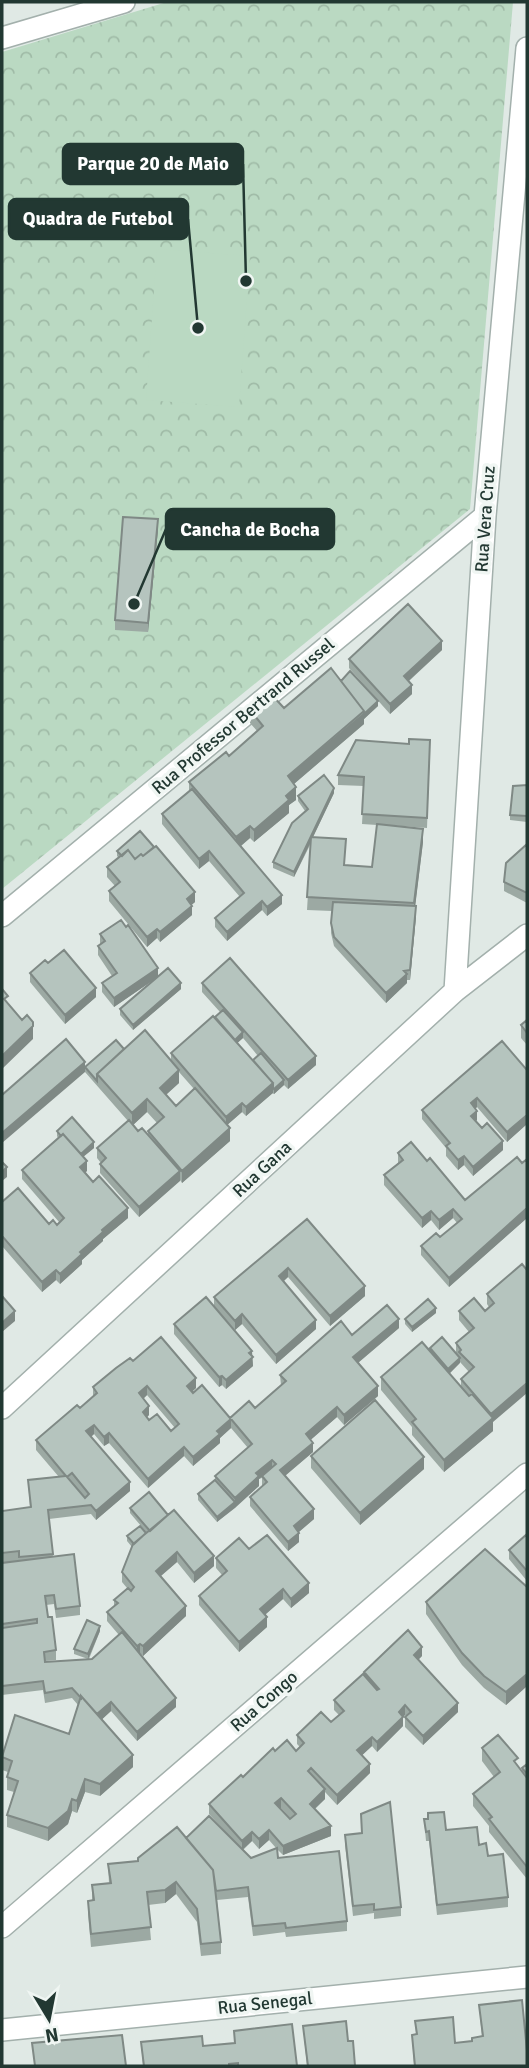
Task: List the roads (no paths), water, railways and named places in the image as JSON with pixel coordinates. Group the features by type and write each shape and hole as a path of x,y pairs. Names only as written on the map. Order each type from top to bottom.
{"street":[{"path":"2,38 124,2"},
{"name":"Rua Vera Cruz","path":"455,991 485,516 527,48"},
{"name":"Rua Professor Bertrand Russel","path":"2,916 485,516"},
{"name":"Rua Gana","path":"2,1408 455,991 527,935"},
{"name":"Rua Congo","path":"2,1927 527,1474"},
{"name":"Rua Senegal","path":"2,2030 527,1977"}],"place":[{"name":"Parque 20 de Maio","path":"246,281"},
{"name":"Quadra de Futebol","path":"198,328"},
{"name":"Cancha de Bocha","path":"134,604"}]}
